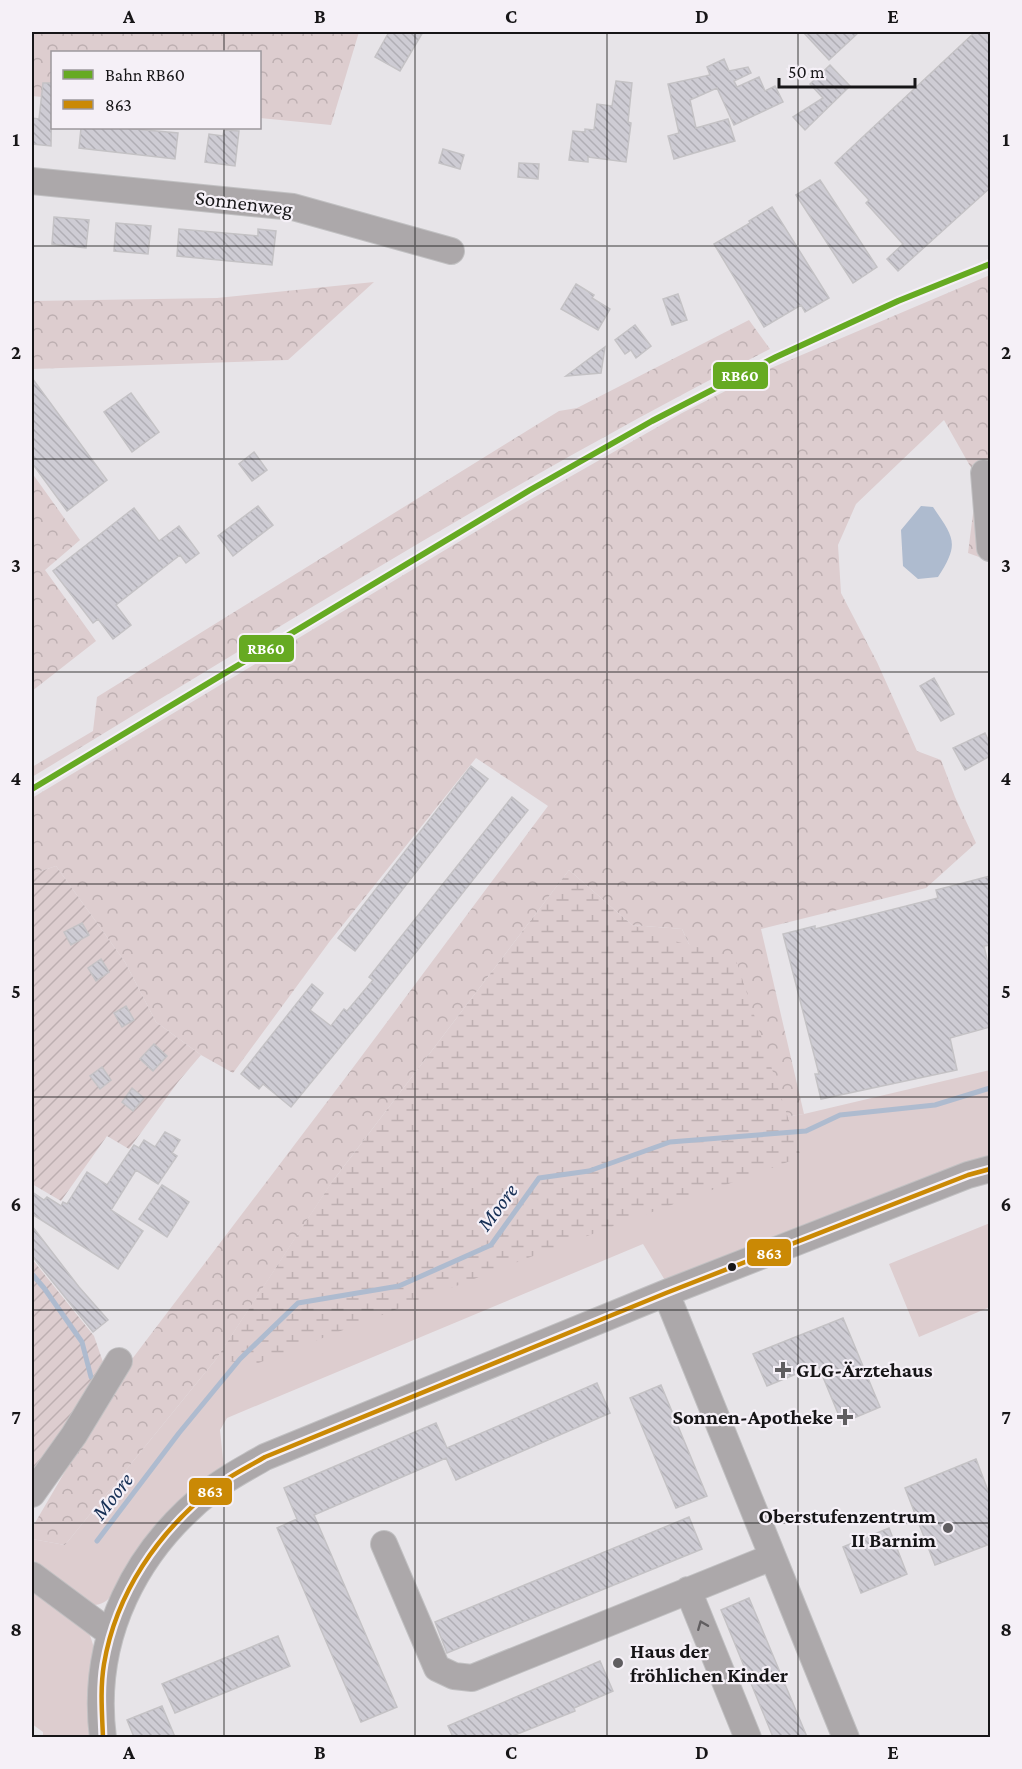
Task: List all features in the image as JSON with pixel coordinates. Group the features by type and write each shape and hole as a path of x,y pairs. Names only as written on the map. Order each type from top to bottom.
{"street":[{"name":"Sonnenweg","path":"32,182 293,207 451,251"},
{"path":"984,473 990,548"},
{"path":"104,1737 100,1711 102,1678 110,1633 131,1581 157,1544 183,1515 214,1488 235,1474 265,1457 666,1293 968,1175 990,1169"},
{"path":"666,1293 846,1737"},
{"path":"32,1494 74,1435 119,1361"},
{"path":"384,1544 437,1668 454,1676 472,1678 772,1557"},
{"path":"32,1575 110,1633"},
{"path":"688,1590 748,1737"}],"green space":[{"path":"32,32 359,32 331,125 261,118 261,51 51,51 51,98 32,96"},
{"path":"990,275 990,561 968,553 975,498 974,473 944,420 856,504 838,545 841,593 877,662 917,751 941,760 976,843 926,888 761,929 804,1114 769,1119 682,929 632,925 569,870 332,1182 217,1358 65,1545 32,1539 32,1528 126,1367 548,806 476,758 330,941 233,1073 201,1055 156,1022 125,962 56,866 32,874 32,798 510,511 682,413 771,368"},
{"path":"374,282 288,360 32,369 32,301 217,298"},
{"path":"749,320 770,349 675,398 489,502 32,777 32,767 93,731 97,697 559,411 577,408"},
{"path":"32,473 80,540 45,570 96,641 32,691"},
{"path":"56,866 125,962 156,1022 201,1055 178,1082 129,1149 107,1136 61,1201 32,1184 32,874"},
{"path":"569,870 632,925 678,942 735,957 801,1157 533,1256 251,1366 217,1358 332,1182"},
{"path":"632,925 682,929 769,1119 804,1114 990,1070 990,1160 666,1282 643,1244 227,1418 220,1430 224,1469 120,1581 110,1597 103,1603 94,1605 32,1559 32,1539 65,1545 217,1358 332,1182"},
{"path":"990,1223 990,1307 919,1337 889,1264"},
{"path":"32,1259 94,1336 104,1365 32,1480"},
{"path":"32,1581 89,1632 94,1648 92,1737 43,1737 43,1732 32,1724"}],"water":[{"path":"921,506 933,507 950,534 952,548 938,577 918,579 903,566 901,530"}],"building":[{"path":"389,32 423,32 400,71 375,57"},
{"path":"803,32 859,32 829,60"},
{"path":"975,32 990,32 990,188 898,271 887,259 903,244 866,203 869,200 835,163"},
{"path":"724,59 729,71 748,67 751,73 734,81 737,87 759,77 765,91 775,86 783,102 734,125 717,88 690,100 696,128 728,119 735,141 674,159 668,136 679,133 668,84 710,75 707,67"},
{"path":"830,65 850,86 805,130 793,117 823,98 810,84"},
{"path":"616,81 632,83 628,122 631,123 626,162 588,157 588,162 569,160 573,131 594,130 597,104 612,106"},
{"path":"43,83 51,83 51,146 32,144 32,118 39,119"},
{"path":"81,129 135,129 178,133 175,159 79,148"},
{"path":"224,130 239,131 235,166 205,162 209,134 223,136"},
{"path":"443,149 464,155 460,169 439,163"},
{"path":"519,163 539,164 538,179 518,177"},
{"path":"820,180 877,267 853,283 796,195"},
{"path":"772,207 829,298 805,312 801,305 764,327 714,244"},
{"path":"54,217 89,220 86,248 52,244"},
{"path":"116,223 151,226 148,254 114,251"},
{"path":"179,229 258,236 258,229 276,231 272,265 177,256"},
{"path":"576,284 594,295 592,298 610,309 598,330 561,309"},
{"path":"678,294 687,320 672,325 663,299"},
{"path":"635,325 651,346 636,358 631,350 625,354 615,340"},
{"path":"605,347 601,373 566,376"},
{"path":"32,378 107,480 67,511 32,463"},
{"path":"131,393 159,432 132,452 104,412"},
{"path":"254,452 267,470 252,481 239,464"},
{"path":"258,506 273,525 233,556 218,536"},
{"path":"134,508 159,541 179,526 199,553 186,563 180,555 116,605 131,625 113,639 98,619 93,623 53,571"},
{"path":"934,678 954,714 941,721 920,686"},
{"path":"985,733 990,744 990,756 965,770 953,748"},
{"path":"471,766 488,779 355,951 338,938"},
{"path":"512,797 528,810 291,1107 263,1084 259,1089 241,1074 312,984 323,993 310,1010 331,1026 344,1009 347,1011 373,980 369,977"},
{"path":"990,876 990,945 984,946 990,973 990,1027 950,1038 957,1070 821,1099 815,1074 819,1074 783,934 815,926 815,929 938,898 936,890"},
{"path":"82,923 89,935 71,945 64,932"},
{"path":"101,959 109,972 96,981 88,968"},
{"path":"126,1006 134,1020 122,1027 114,1013"},
{"path":"154,1044 167,1056 153,1071 140,1059"},
{"path":"102,1067 111,1080 100,1089 90,1076"},
{"path":"132,1088 144,1098 133,1111 122,1102"},
{"path":"165,1132 180,1140 172,1153 177,1156 158,1184 136,1170 111,1210 143,1231 118,1269 32,1214 32,1192 44,1200 47,1197 61,1206 63,1202 67,1204 87,1172 107,1185 134,1145 139,1148 144,1140 155,1147"},
{"path":"162,1185 189,1202 167,1237 139,1219"},
{"path":"32,1226 79,1287 108,1320 93,1332 32,1256"},
{"name":"GLG-Ärztehaus","path":"843,1318 880,1407 842,1423 818,1365 767,1386 753,1354"},
{"path":"597,1383 610,1413 456,1480 446,1458 314,1515 397,1707 361,1722 277,1528 297,1519 284,1488 436,1423 447,1448"},
{"path":"661,1385 707,1496 676,1508 630,1398"},
{"path":"976,1459 990,1496 990,1544 935,1565 905,1488"},
{"path":"689,1517 702,1549 447,1653 435,1622"},
{"path":"889,1528 907,1574 861,1593 843,1547"},
{"path":"749,1598 807,1737 773,1737 721,1610"},
{"path":"278,1636 290,1666 175,1713 162,1684"},
{"path":"600,1661 613,1691 574,1708 575,1711 510,1737 453,1737 448,1726"},
{"path":"162,1706 175,1737 134,1737 127,1720"}],"waterway":[{"name":"Moore","path":"97,1541 179,1433 240,1359 298,1303 399,1286 491,1245 539,1178 589,1171 670,1142 806,1131 840,1115 935,1105 990,1088"},
{"path":"32,1274 82,1342 91,1377"}],"rail line":[{"name":"RB60","path":"32,789 530,490 652,421 776,357 898,301 990,264"}],"transit line":[{"name":"863","path":"103,1738 104,1664 118,1613 129,1589 142,1566 175,1524 194,1505 226,1480 265,1457 666,1293 968,1175 990,1169"}],"place":[{"name":"GLG-Ärztehaus","path":"783,1370"},
{"name":"Sonnen-Apotheke","path":"845,1417"},
{"name":"Oberstufenzentrum II Barnim","path":"948,1528"},
{"name":"Haus der fröhlichen Kinder","path":"618,1663"}]}
